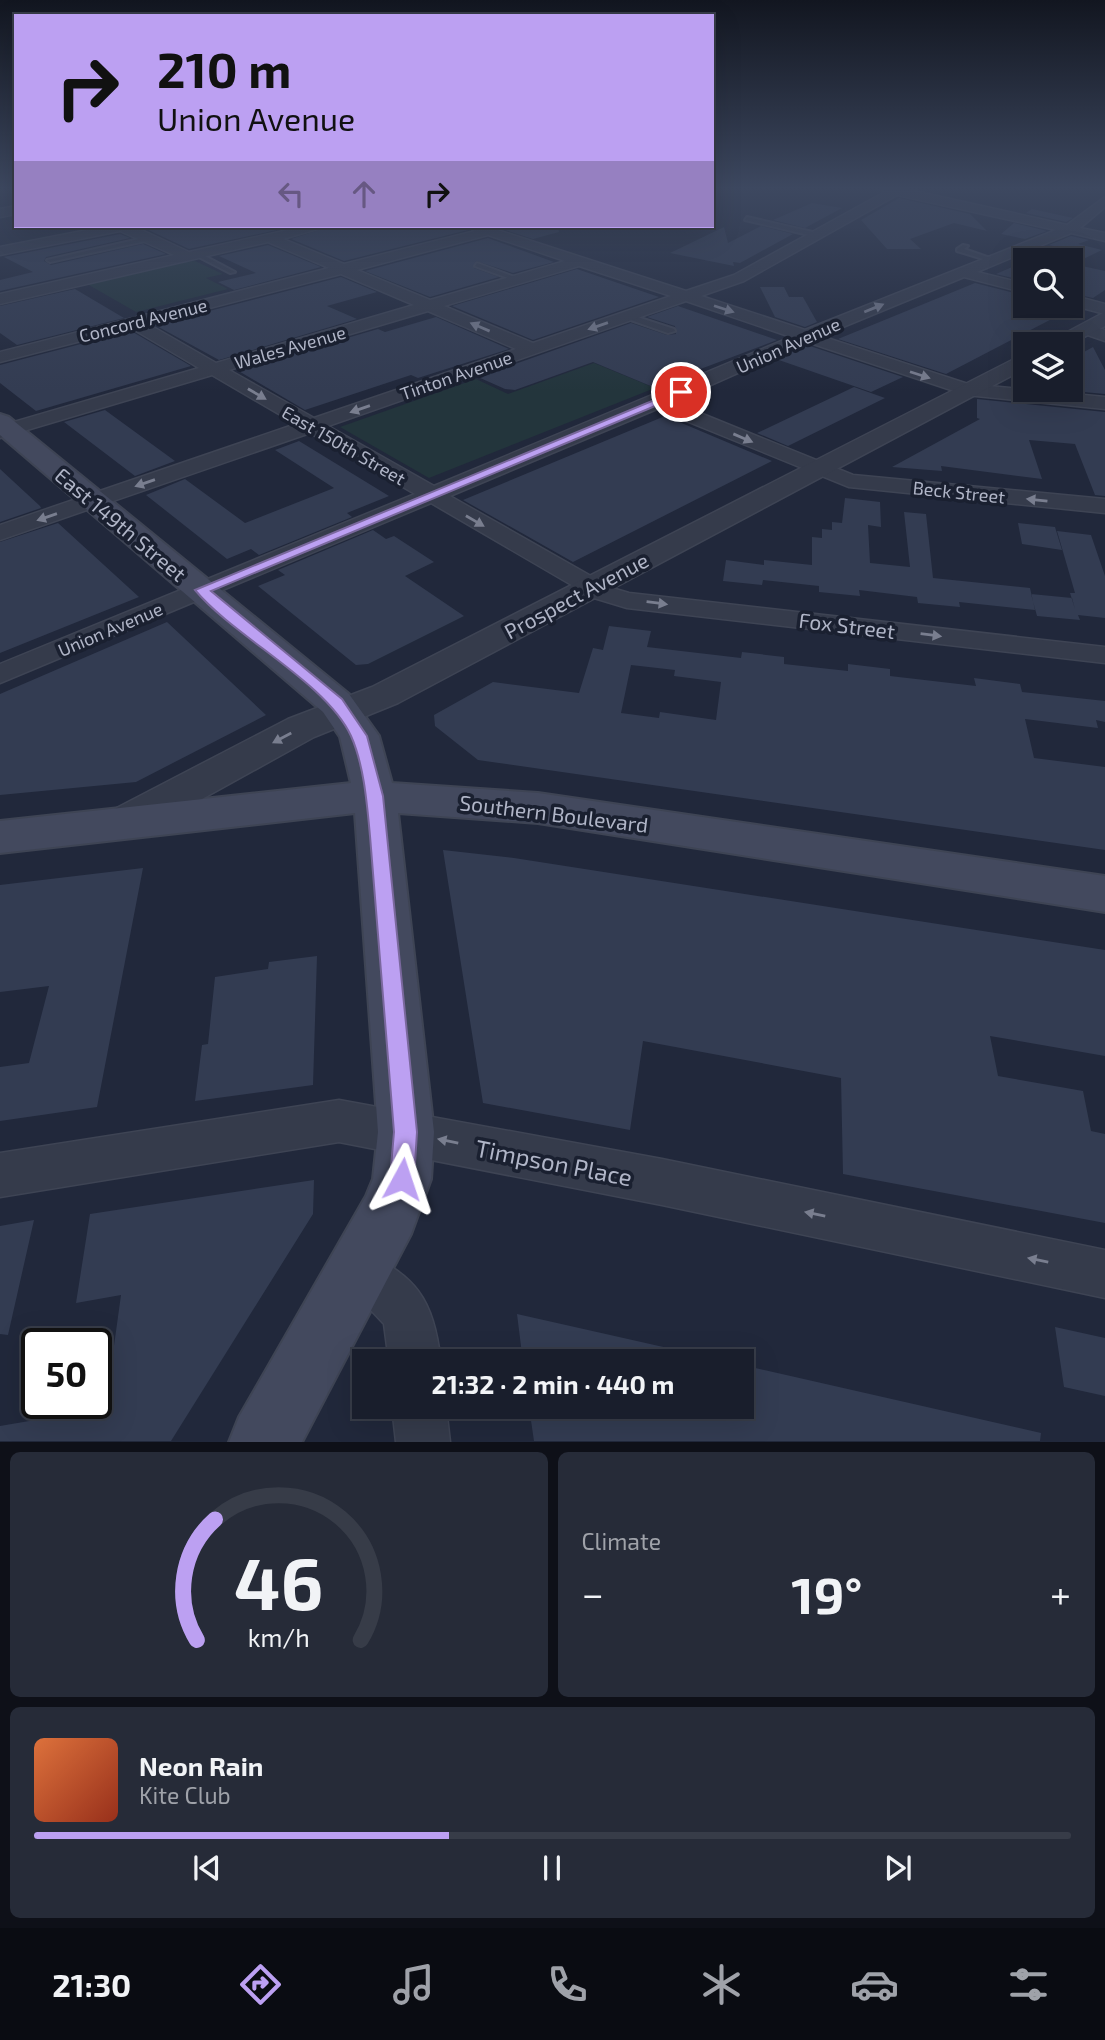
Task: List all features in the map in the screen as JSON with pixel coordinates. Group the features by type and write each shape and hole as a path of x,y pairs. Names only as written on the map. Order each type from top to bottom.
{"main road":[{"name":"East 149th Street","path":"3,428 93,500 345,712 359,736 375,796 406,1132 402,1179 390,1213 264,1441"},
{"name":"Southern Boulevard","path":"0,837 375,796 538,808 1105,894"}],"street":[{"path":"0,299 186,256"},
{"path":"313,256 531,349"},
{"name":"Concord Avenue","path":"0,357 392,256"},
{"path":"566,256 966,389 1105,403"},
{"name":"Tinton Avenue","path":"0,533 739,278 777,256"},
{"name":"Union Avenue","path":"0,674 1002,256"},
{"name":"Wales Avenue","path":"3,428 580,261"},
{"path":"961,272 1013,286"},
{"path":"1083,303 1105,309"},
{"path":"1079,332 1105,318"},
{"name":"East 150th Street","path":"134,323 591,588"},
{"path":"1085,329 1105,337"},
{"name":"Prospect Avenue","path":"122,824 301,728 385,695 1013,366"},
{"name":"Beck Street","path":"657,402 849,481 1105,506"},
{"name":"Fox Street","path":"591,588 627,600 1105,655"},
{"name":"Timpson Place","path":"0,1175 339,1121 406,1132 1105,1274"},
{"path":"357,1274 380,1284 395,1296 408,1315 413,1349"},
{"path":"420,1419 423,1441"}],"lane":[{"path":"50,260 67,256"},
{"path":"195,256 232,272"},
{"path":"980,256 993,260"},
{"path":"477,265 518,280"},
{"path":"628,316 671,331"}],"shaded area":[{"path":"193,260 223,274 206,278 228,289 136,312 87,284"},
{"path":"594,363 655,388 429,478 340,427 476,379 508,394"}],"building":[{"path":"49,256 44,261 51,265 89,256 156,256 0,291 0,280 33,272 4,257"},
{"path":"220,256 295,256 321,267 234,290 218,282 256,273"},
{"path":"333,256 363,256 344,261"},
{"path":"420,256 538,256 554,262 513,273 476,261 474,268 499,277 430,297 365,271"},
{"path":"686,256 752,256 740,263 733,262 734,266"},
{"path":"1083,266 1105,271 1105,290 1093,298 1083,296"},
{"path":"1013,267 1013,278 996,274"},
{"path":"577,269 659,297 533,340 452,306"},
{"path":"341,277 377,292 327,306 357,319 219,360 155,325"},
{"path":"975,283 1013,293 1013,318 1054,318 1027,332 1013,332 1013,339 946,374 838,339"},
{"path":"760,287 784,287 789,297 803,297 817,322 805,327 775,317"},
{"path":"75,289 124,318 17,345 0,333 0,306"},
{"path":"678,306 777,340 653,387 593,362 515,390 505,389 478,377 631,323 667,335 676,334 675,326 647,317"},
{"path":"436,317 509,349 418,378 411,375 305,410 237,370 378,329 385,332"},
{"path":"131,331 191,366 36,411 0,383 0,365"},
{"path":"807,345 903,377 871,392 776,359"},
{"path":"1093,347 1105,370 1105,394 1083,392 1083,352"},
{"path":"854,387 885,398 788,446 757,433"},
{"path":"977,399 1105,412 1105,496 1095,495 1075,444 1029,440 1042,479 941,466 942,471 892,467 980,419 977,418"},
{"path":"105,410 175,461 135,476 64,422"},
{"path":"665,416 772,461 573,562 463,500"},
{"path":"299,441 389,496 347,513 352,517 259,555 251,549 227,559 146,495 185,479 245,523 334,488 275,450"},
{"path":"0,469 40,506 41,508 0,522"},
{"path":"845,498 880,502 881,527 868,525 870,563 910,567 904,512 926,514 933,578 1030,588 1035,610 959,602 960,607 918,603 917,597 859,590 860,596 819,592 819,586 763,580 762,585 723,581 726,560 764,565 764,560 812,565 812,537 822,538 822,529 832,530 832,522 842,523"},
{"path":"58,523 139,597 0,653 0,542"},
{"path":"1018,523 1055,527 1062,550 1022,544"},
{"path":"373,530 386,539 394,536 434,562 405,576 464,616 368,664 356,665 258,586 285,575 278,570"},
{"path":"1057,531 1091,535 1105,576 1105,618 1078,615 1080,620 1037,616 1031,594 1072,598 1070,593 1075,593"},
{"path":"167,622 266,715 136,782 0,795 0,694"},
{"path":"609,626 651,631 647,647 741,658 742,652 784,657 784,664 848,671 848,664 890,669 890,676 976,686 974,678 1020,684 1022,692 1105,701 1105,722 1096,720 1098,728 1025,719 1034,758 1105,767 1105,850 478,760 435,726 434,715 493,682 579,693 593,648 603,650","holes":["631,665 675,670 674,676 721,682 716,720 660,712 659,718 621,713"]},
{"path":"443,850 514,858 1105,950 1105,1056 990,1036 998,1076 1083,1091 1091,1131 1105,1134 1105,1223 843,1174 841,1078 643,1041 630,1130 483,1103"},
{"path":"143,868 97,1107 0,1121 0,1067 29,1063 49,986 0,992 0,885"},
{"path":"317,956 313,1085 195,1101 202,1045 208,1044 215,977 268,969 269,962"},
{"path":"314,1180 313,1214 171,1441 0,1441 0,1426 41,1419 112,1419 112,1353 121,1295 76,1303 90,1214"},
{"path":"34,1220 8,1335 0,1334 0,1226"},
{"path":"517,1314 672,1349 521,1349"},
{"path":"1055,1327 1105,1338 1105,1396 1064,1387"},
{"path":"754,1368 1041,1433 1040,1441 534,1441 531,1419 754,1419"}],"route":[{"path":"402,1179 406,1132 379,836 375,796 359,736 345,712 336,703 201,590 681,392"}]}
